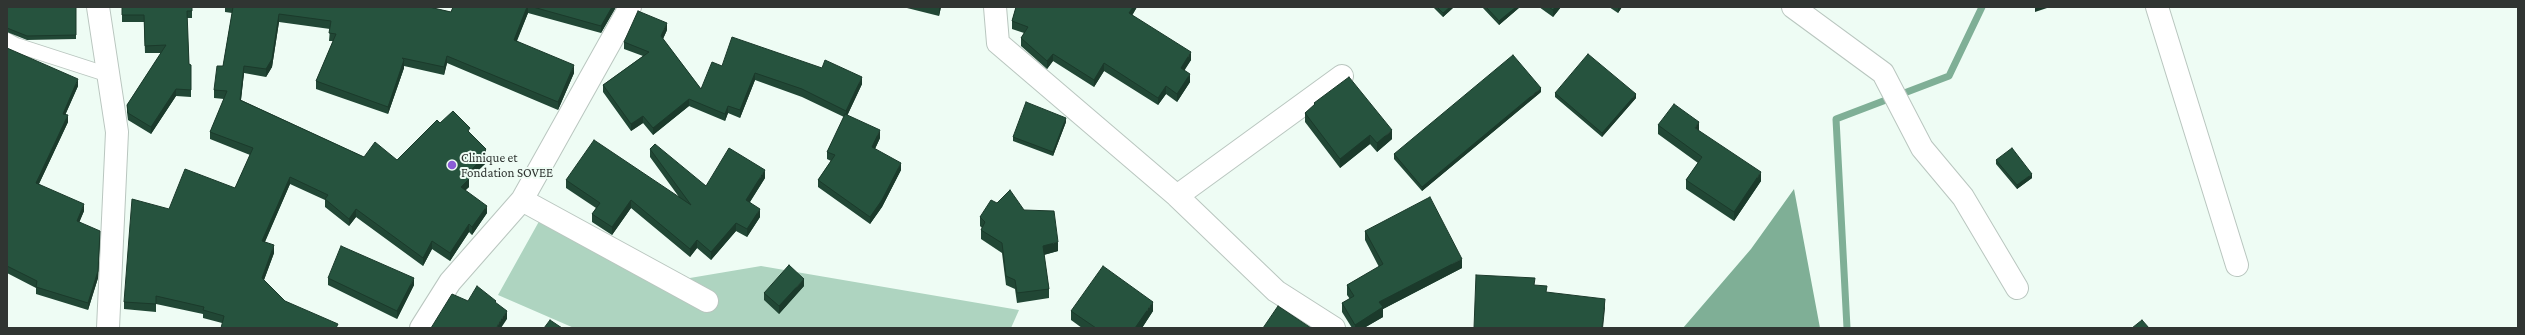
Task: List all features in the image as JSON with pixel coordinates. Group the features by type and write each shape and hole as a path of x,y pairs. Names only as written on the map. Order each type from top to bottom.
{"street":[{"path":"98,7 117,132 108,328"},
{"path":"421,328 450,282 522,200 630,7"},
{"path":"995,7 998,43 1176,196 1276,291 1334,328"},
{"path":"1793,7 1883,72 1922,148 1963,197 2017,288"},
{"path":"2157,7 2237,265"},
{"path":"1176,196 1342,76"},
{"path":"522,200 707,302"}],"lane":[{"path":"7,40 16,45 109,75"}],"shaded area":[{"path":"1794,189 1820,328 1683,328 1751,249"},
{"path":"542,216 678,280 761,266 1019,310 1011,328 574,328 498,295"}],"building":[{"path":"7,7 76,7 76,35 27,36 7,28"},
{"path":"122,7 192,7 192,11 187,11 189,64 191,65 191,90 176,89 151,127 128,113 127,105 166,45 145,46 144,15 122,15"},
{"path":"233,7 429,7 451,12 453,7 527,7 514,40 574,65 558,102 447,56 444,67 402,58 404,60 388,107 316,81 336,34 329,33 331,21 279,14 272,59 266,69 244,66 240,100 364,157 375,142 397,160 437,120 440,123 453,111 470,128 468,131 486,149 483,153 485,156 466,175 469,179 461,187 487,206 472,227 469,224 450,253 432,241 423,258 356,209 349,219 325,199 328,195 290,177 262,241 274,245 262,278 285,301 338,324 336,328 221,328 224,316 203,310 204,307 156,296 156,304 124,302 132,199 169,209 185,169 235,188 253,148 210,132 227,91 214,90 217,66 223,66"},
{"path":"533,7 612,7 601,26"},
{"path":"1016,7 1133,7 1129,13 1191,52 1181,68 1190,74 1177,94 1166,86 1158,98 1104,63 1094,80 1053,54 1047,61 1021,38 1028,27 1012,21"},
{"path":"1437,7 1450,7 1443,13"},
{"path":"1486,7 1516,7 1499,21"},
{"path":"638,11 667,23 661,36 701,89 712,62 722,66 732,37 822,68 825,60 862,77 846,111 802,89 755,73 740,110 728,106 725,114 689,99 653,128 643,116 631,124 603,85 649,52 624,42"},
{"path":"7,48 78,79 63,114 68,115 36,183 84,204 77,221 100,231 98,271 88,303 36,287 37,281 7,266"},
{"path":"1588,54 1636,94 1602,133 1555,93"},
{"path":"1513,55 1541,88 1422,187 1394,154"},
{"path":"1349,77 1392,130 1377,143 1370,135 1340,159 1305,113 1315,104 1314,103"},
{"path":"1026,102 1066,118 1053,152 1013,137"},
{"path":"1674,104 1699,122 1695,128 1761,172 1734,212 1686,180 1702,157 1658,125"},
{"path":"845,114 880,130 872,147 901,163 882,200 870,217 818,180 835,155 827,152"},
{"path":"594,140 691,205 650,149 655,144 706,186 729,148 765,170 746,200 760,209 747,229 736,223 711,252 697,240 690,249 631,200 612,227 592,214 600,203 566,180"},
{"path":"2012,148 2032,174 2017,185 1996,160"},
{"path":"1010,190 1024,210 1054,211 1058,242 1043,246 1049,289 1017,293 1015,280 1006,276 1002,243 981,230 985,222 980,217 991,200 997,203"},
{"path":"1430,197 1462,259 1379,302 1383,307 1355,325 1342,303 1354,296 1347,285 1383,264 1365,231"},
{"path":"341,246 414,278 397,311 328,278"},
{"path":"789,265 804,279 779,306 764,293"},
{"path":"1103,266 1153,302 1135,328 1096,328 1071,311"},
{"path":"1476,275 1535,278 1534,285 1547,286 1546,292 1605,299 1602,328 1474,328"},
{"path":"477,286 507,311 496,328 431,328 452,294 468,301"},
{"path":"1278,306 1311,328 1263,328"},
{"path":"550,320 562,328 544,328"},
{"path":"2142,320 2149,328 2132,328"}],"waterway":[{"path":"1847,328 1836,119 1949,76 1982,7"}],"place":[{"name":"Clinique et Fondation SOVEE","path":"452,165"}]}
